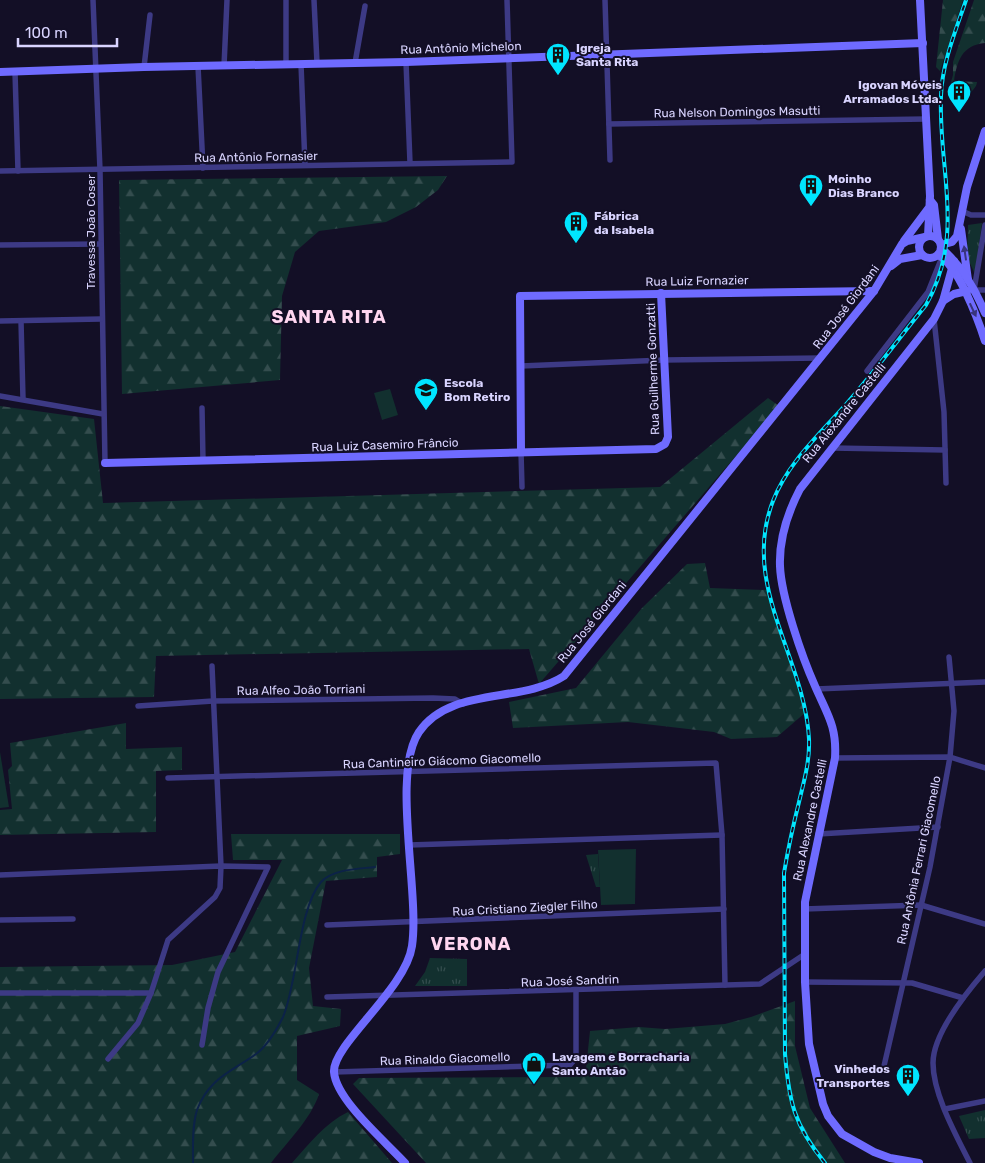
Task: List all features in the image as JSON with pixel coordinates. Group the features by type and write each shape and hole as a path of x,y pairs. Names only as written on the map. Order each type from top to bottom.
{"street":[{"name":"Travessa João Coser","path":"93,0 100,170 101,319 105,463"},
{"path":"224,66 227,0"},
{"path":"286,0 286,64"},
{"path":"314,0 317,64"},
{"path":"507,0 509,57"},
{"path":"605,0 610,160"},
{"path":"920,0 930,200 926,236 919,245 922,255"},
{"path":"355,63 366,6"},
{"path":"144,67 150,15"},
{"name":"Rua Antônio Michelon","path":"0,72 406,62 923,43"},
{"name":"Rua Antônio Fornasier","path":"0,171 512,162 509,57"},
{"path":"406,62 410,163"},
{"path":"301,64 305,166"},
{"path":"198,66 203,168"},
{"path":"15,72 18,171"},
{"name":"Rua Nelson Domingos Masutti","path":"609,124 926,119"},
{"path":"940,249 952,242 957,236 962,211 985,132"},
{"path":"867,371 928,292 940,249 934,205 930,200"},
{"name":"Rua José Giordani","path":"334,1072 337,1056 388,995 411,954 414,923 407,772 411,746 419,732 430,720 446,710 463,704 541,688 564,676 874,291 902,244 928,209"},
{"path":"962,211 971,215 985,215"},
{"path":"960,225 968,282"},
{"path":"974,290 985,225"},
{"path":"926,236 940,249 968,282 985,313"},
{"path":"902,244 926,236"},
{"path":"0,245 101,244"},
{"name":"Rua José Giordani","path":"890,267 900,259 922,255 932,258 940,249"},
{"path":"953,264 985,341"},
{"name":"Rua Alexandre Castelli","path":"919,1163 890,1158 874,1152 856,1144 835,1126 823,1104 808,1044 804,909 835,758 836,742 832,722 816,689 784,590 780,576 780,552 793,502 811,473 934,319 944,301 953,264"},
{"path":"944,301 964,291 985,290"},
{"name":"Rua Luiz Fornazier","path":"521,366 520,296 874,291"},
{"name":"Rua Guilherme Gonzatti","path":"661,293 668,437 665,444"},
{"path":"0,321 101,319"},
{"path":"934,319 944,412 946,483"},
{"path":"21,321 23,399"},
{"path":"522,486 521,366 664,360 821,358"},
{"path":"0,396 103,414"},
{"path":"202,408 203,461"},
{"name":"Rua Luiz Casemiro Frâncio","path":"105,463 656,449 665,444"},
{"path":"832,448 945,450"},
{"name":"Rua Antônia Ferrari Giacomello","path":"884,1066 938,826 950,757 954,716 948,657"},
{"path":"108,1059 138,1023 151,993 168,940 215,897 220,888 221,866 212,666"},
{"path":"816,689 985,682"},
{"name":"Rua Alfeo João Torriani","path":"138,706 214,701 433,698 455,699 463,704"},
{"path":"835,758 950,757 985,768"},
{"name":"Rua Cantineiro Giácomo Giacomello","path":"168,778 716,763 722,835"},
{"path":"818,834 938,826"},
{"path":"409,845 722,835 725,985"},
{"path":"0,875 221,866 268,867 216,977 202,1045"},
{"path":"804,909 921,905 985,924"},
{"name":"Rua Cristiano Ziegler Filho","path":"327,926 724,909"},
{"path":"0,920 73,920"},
{"name":"Rua José Sandrin","path":"327,997 725,985 764,982 805,954"},
{"path":"970,1163 946,1110 934,1077 934,1053 944,1029 963,998 985,971"},
{"path":"805,982 903,982 963,998"},
{"name":"Rua Rinaldo Giacomello","path":"334,1072 570,1065 576,1058 576,990"},
{"path":"0,994 151,993"},
{"path":"334,1072 336,1083 344,1096 405,1163"},
{"path":"946,1110 985,1101"}],"green space":[{"path":"943,0 963,0 940,71 936,67"},
{"path":"974,0 985,0 985,43 971,47 962,55 954,81 977,82 973,90 965,96 951,98 947,96 953,75 953,62"},
{"path":"447,176 438,190 416,207 386,222 319,231 295,252 282,296 280,380 122,394 119,180"},
{"path":"982,223 975,274 967,257 968,225"},
{"path":"390,389 398,415 382,420 374,393"},
{"path":"768,398 779,406 539,684 529,649 156,656 154,697 0,699 0,406 94,419 103,503 660,487"},
{"path":"705,563 710,588 767,590 806,712 777,737 731,739 714,732 628,722 513,728 509,702 576,688 642,608 687,564"},
{"path":"126,723 126,749 182,747 182,770 156,771 156,832 0,835 0,810 12,809 8,770 12,766 10,743"},
{"path":"0,752 9,807 0,808"},
{"path":"231,834 400,834 400,854 377,857 377,877 326,881 309,968 313,1006 341,1009 340,1026 297,1036 297,1080 319,1094 305,1121 271,1163 0,1163 0,967 172,965 235,952 282,860 233,860"},
{"path":"636,849 635,904 601,905 598,850"},
{"path":"598,854 600,887 596,887 586,855"},
{"path":"430,958 467,959 467,986 415,986 425,972"},
{"path":"795,1001 795,1046 810,1108 845,1163 426,1163 353,1084 359,1078 575,1077 586,1069 590,1031 639,1027 665,1029 725,1024"},
{"path":"985,1110 985,1138 969,1139 959,1116"},
{"path":"348,1112 392,1163 292,1163 325,1128"}],"waterway":[{"path":"193,1163 194,1123 202,1099 214,1083 264,1047 283,1017 292,985 307,910 313,894 321,882 332,874 346,870 375,867"}],"railway":[{"path":"825,1163 806,1137 795,1112 791,1100 785,1054 784,873 809,755 809,739 805,709 797,679 769,592 764,562 765,532 773,501 787,473 806,448 868,378 926,305 938,279 945,253 948,227 941,123 942,84 950,47 966,0"}],"place":[{"name":"Igreja Santa Rita","path":"558,76"},
{"name":"Igovan Móveis Arramados Ltda.","path":"959,113"},
{"name":"Moinho Dias Branco","path":"811,207"},
{"name":"Fábrica da Isabela","path":"576,244"},
{"name":"Escola Bom Retiro","path":"426,411"},
{"name":"Lavagem e Borracharia Santo Antão","path":"534,1085"},
{"name":"Vinhedos Transportes","path":"908,1097"}],"district":[{"name":"SANTA RITA","path":"329,317"},
{"name":"VERONA","path":"471,944"}]}
